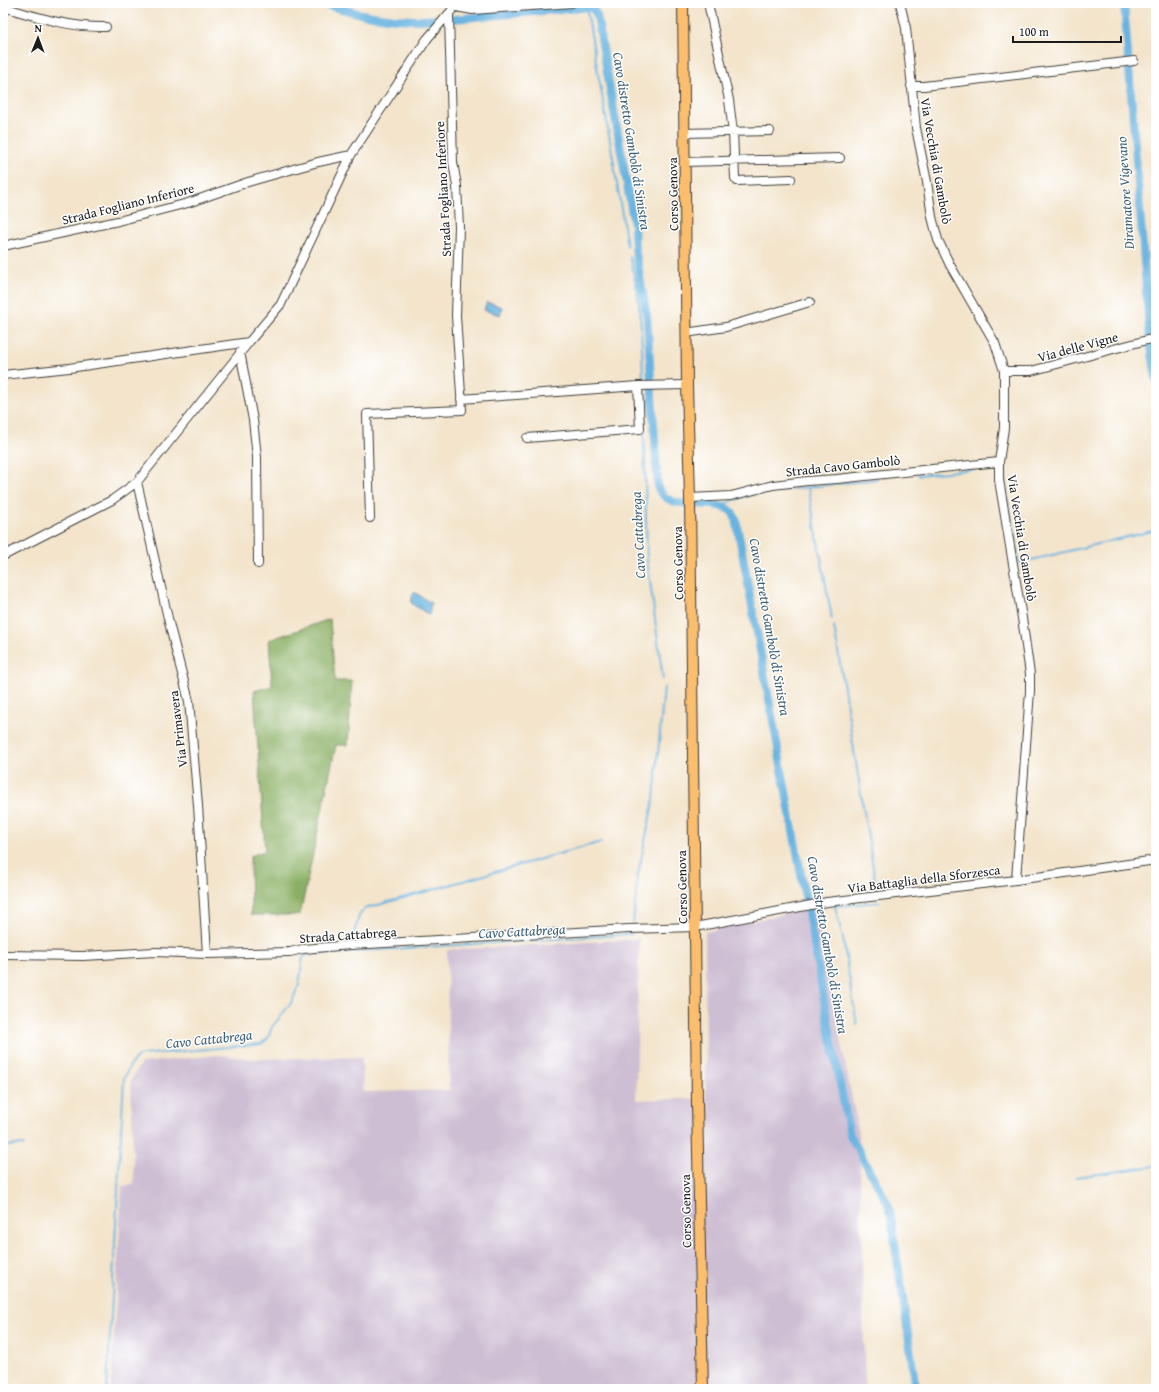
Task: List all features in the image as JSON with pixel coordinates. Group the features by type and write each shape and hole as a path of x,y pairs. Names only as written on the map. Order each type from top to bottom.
{"main road":[{"name":"Corso Genova","path":"684,3 687,385 691,510 695,927 703,1389"}],"street":[{"path":"3,556 112,500 137,482 248,342 281,304 351,155 427,39 448,18 457,5 473,10 572,3"},
{"path":"708,3 729,100 735,178 737,181 791,179"},
{"name":"Via Vecchia di Gambolò","path":"900,3 906,28 916,128 927,182 932,217 938,240 950,265 995,343 1004,371 1004,428 999,462 1001,493 1030,674 1016,880"},
{"path":"3,7 59,22 90,28 106,27"},
{"name":"Strada Fogliano Inferiore","path":"370,518 367,414 462,410 456,316 459,227 457,186 453,162 448,18"},
{"path":"911,86 924,86 1134,61"},
{"path":"685,133 770,131"},
{"name":"Strada Fogliano Inferiore","path":"3,246 118,221 188,203 248,182 318,162 351,155"},
{"path":"685,162 840,158"},
{"path":"687,332 726,327 810,302"},
{"name":"Via delle Vigne","path":"1004,371 1031,371 1153,339"},
{"path":"3,375 69,368 248,342"},
{"path":"240,352 253,420 256,457 258,564"},
{"path":"461,399 638,386 687,385"},
{"path":"527,438 640,429 638,386"},
{"name":"Strada Cavo Gambolò","path":"690,499 731,496 773,485 999,462"},
{"name":"Via Primavera","path":"137,482 189,701 198,806 207,954"},
{"name":"Via Battaglia della Sforzesca","path":"695,927 808,905 1016,880 1156,860"},
{"name":"Strada Cattabrega","path":"3,955 82,956 155,952 207,954 290,952 351,945 621,929 695,927"}],"shaded area":[{"path":"815,907 859,1134 865,1389 111,1389 122,1186 134,1185 131,1080 141,1063 217,1055 254,1059 362,1057 363,1092 449,1090 447,950 639,939 636,1100 706,1098 705,932"}],"green space":[{"path":"330,619 335,681 352,681 348,745 336,745 300,915 251,915 250,856 265,851 254,691 272,686 269,640"}],"water":[{"path":"487,302 502,307 500,315 484,310"},
{"path":"414,592 431,603 429,615 411,603"}],"waterway":[{"name":"Cavo distretto Gambolò di Sinistra","path":"317,3 366,15 416,20 453,19 589,7 593,9 597,15 634,225 635,248 647,317 658,488 664,496 671,501 720,506 731,511 736,519 850,1135 890,1210 916,1389"},
{"name":"Diramatore Vigevano","path":"1124,3 1150,339 1156,380"},
{"name":"Cavo Cattabrega","path":"587,11 627,246"},
{"name":"Cavo Cattabrega","path":"630,257 639,303 643,380"},
{"name":"Cavo Cattabrega","path":"643,390 647,559 663,679"},
{"name":"Cavo distretto Gambolò di Sinistra","path":"1003,466 1005,469 1005,487 1019,563 1156,530"},
{"name":"Cavo distretto Gambolò di Sinistra","path":"918,475 994,467"},
{"name":"Cavo distretto Gambolò di Sinistra","path":"721,506 736,499 758,493 877,479"},
{"name":"Cavo distretto Gambolò di Sinistra","path":"808,487 832,619"},
{"path":"834,626 877,893"},
{"name":"Cavo Cattabrega","path":"633,924 638,874 654,799 664,687"},
{"path":"352,941 359,916 364,909 601,842"},
{"path":"857,1025 843,939 835,906 880,902"},
{"name":"Cavo Cattabrega","path":"107,1389 124,1079 130,1066 138,1057 141,1055 261,1044 268,1038 272,1027 291,1003 299,985 303,957 311,954 632,934"},
{"path":"3,1146 24,1145"},
{"path":"1076,1177 1156,1166"}]}
